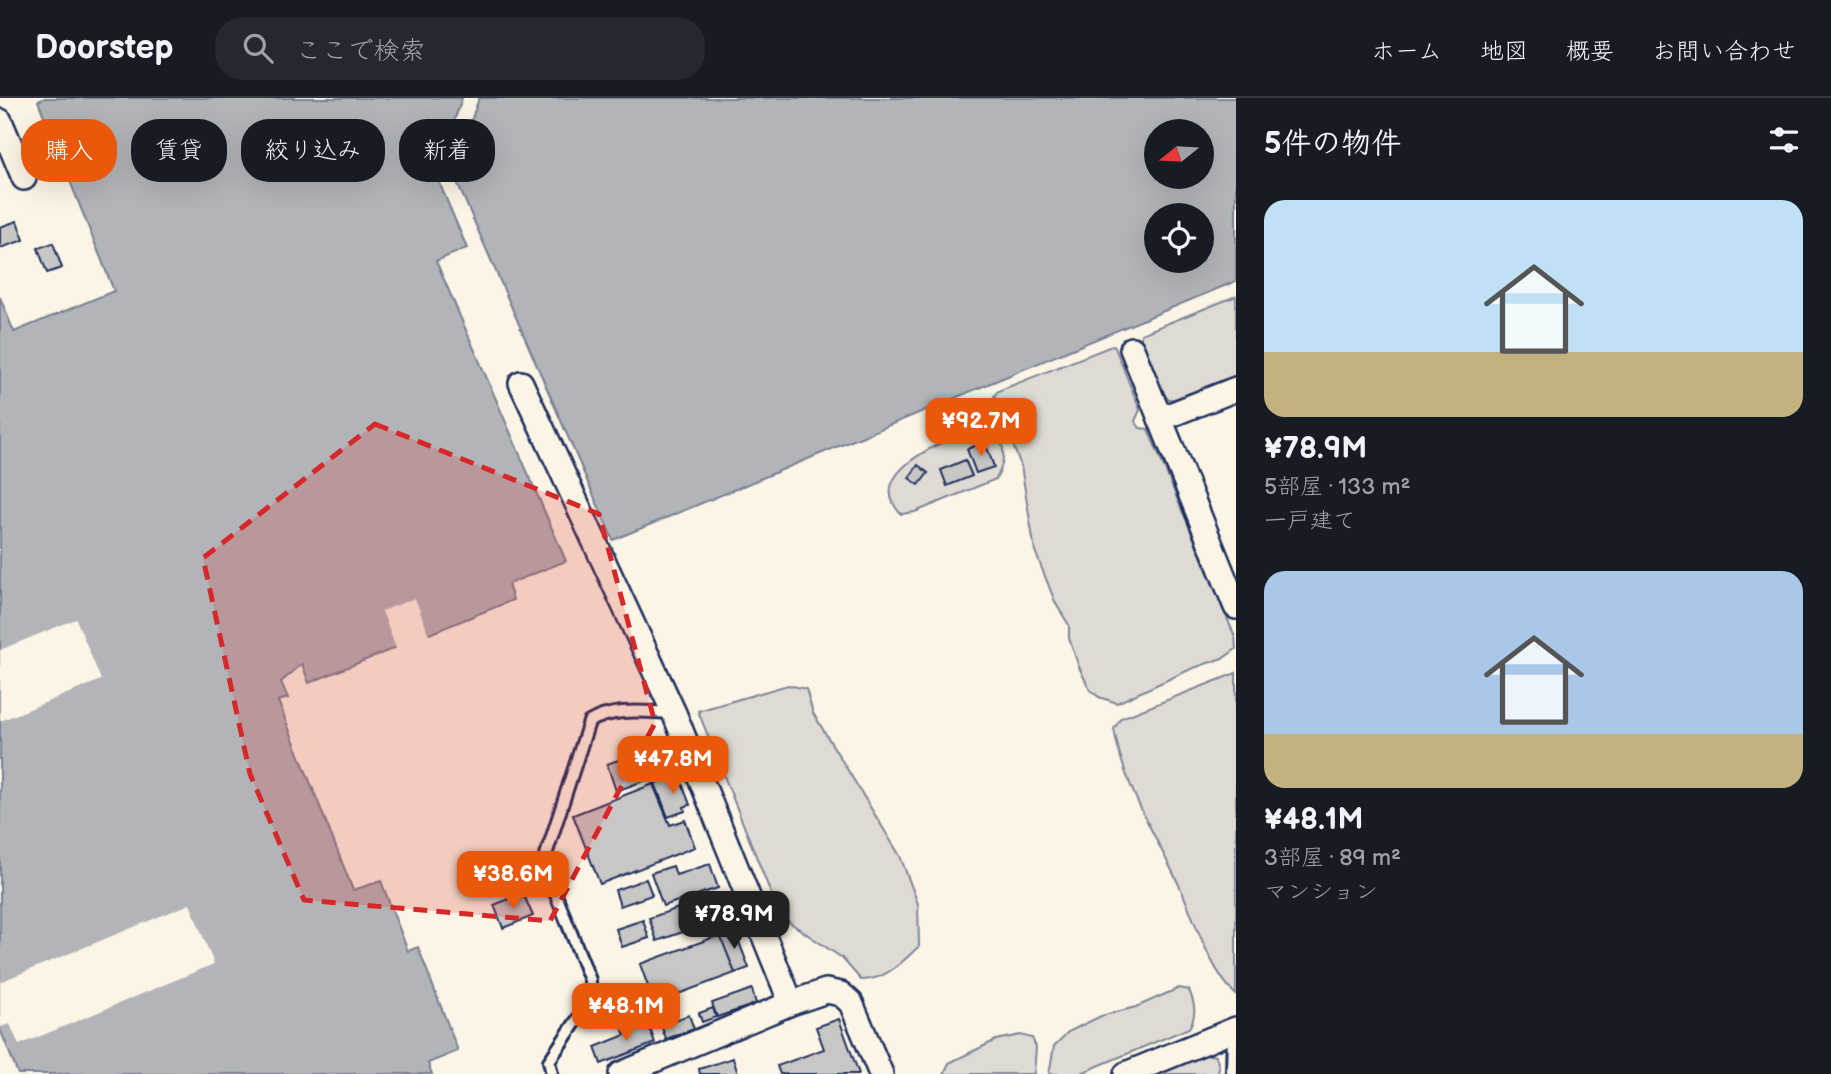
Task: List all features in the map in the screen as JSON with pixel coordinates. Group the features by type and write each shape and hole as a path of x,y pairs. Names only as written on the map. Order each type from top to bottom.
{"street":[{"path":"0,121 21,171"},
{"path":"1132,349 1236,607"},
{"path":"521,383 674,713 791,1003"},
{"path":"1160,419 1236,389"},
{"path":"621,1074 826,991 841,994 851,1003 881,1074"},
{"path":"1126,1074 1234,1030"}],"lane":[{"path":"552,1074 549,1061 590,1001 590,980 546,870 545,858 589,722 602,715 620,712 674,713"},
{"path":"1232,1074 1234,1030"}],"highlighted area":[{"path":"375,424 599,514 655,723 550,921 304,900 250,774 203,558"}],"shaded area":[{"path":"45,98 462,98 455,119 399,119 399,182 439,182 467,248 436,261 566,561 508,584 513,600 309,683 302,664 281,682 288,698 278,701 353,890 381,881 408,951 418,947 458,1051 428,1063 432,1074 18,1074 0,1029 0,297 14,332 114,291 70,182 117,182 117,119 45,119 38,101"},
{"path":"479,98 1236,98 1236,281 613,540 457,182 495,182 495,119 472,119"},
{"path":"1236,296 1236,375 1168,399 1141,341 1141,334"},
{"path":"1114,345 1140,410 1135,421 1140,428 1148,429 1235,637 1236,649 1225,657 1191,669 1117,703 1099,697 1090,690 1079,667 1069,638 1069,625 1056,604 1035,551 1021,466 994,396 998,391"},
{"path":"979,426 994,433 1002,444 1001,469 996,479 915,512 901,514 891,498 892,484 900,470 931,448"},
{"path":"1236,673 1236,995 1210,958 1180,887 1141,810 1125,771 1114,729 1121,718"},
{"path":"788,685 806,689 813,713 900,856 918,904 919,946 893,969 878,977 861,980 842,958 789,922 774,901 698,711"},
{"path":"1179,988 1189,990 1193,1000 1194,1014 1189,1028 1079,1074 1049,1074 1054,1046 1068,1032 1101,1016 1136,1007"},
{"path":"1020,1035 1032,1038 1036,1047 1034,1074 944,1074 949,1063 996,1040"},
{"path":"1204,1054 1216,1056 1218,1074 1148,1074"}],"pier":[{"path":"415,598 430,638 397,651 382,611"},
{"path":"76,619 101,680 0,721 0,650"},
{"path":"190,904 214,964 19,1045 10,1024 0,1027 0,982"}],"building":[{"path":"17,221 24,240 0,248 0,227"},
{"path":"53,243 62,268 47,273 38,248"},
{"path":"985,442 994,467 976,473 967,449"},
{"path":"965,460 972,476 947,486 941,470"},
{"path":"918,465 928,473 919,485 909,478"},
{"path":"648,749 658,776 616,791 607,764"},
{"path":"679,775 690,805 684,807 685,811 668,817 655,783"},
{"path":"653,784 670,825 685,820 695,847 600,884 573,815"},
{"path":"710,864 718,888 663,906 651,873 673,866 676,875"},
{"path":"646,879 652,895 620,906 615,890"},
{"path":"523,893 533,916 503,928 494,905"},
{"path":"693,903 700,926 657,941 649,918"},
{"path":"643,920 649,938 622,947 616,929"},
{"path":"734,929 749,968 735,973 720,935"},
{"path":"720,935 735,973 654,1003 640,964"},
{"path":"752,989 756,1004 717,1017 712,1003"},
{"path":"713,1008 716,1017 702,1022 699,1013"},
{"path":"689,1015 694,1029 666,1039 661,1025"},
{"path":"839,1019 859,1074 780,1074 777,1066 824,1049 816,1027"},
{"path":"647,1020 655,1043 601,1064 595,1047 625,1035 623,1029"},
{"path":"733,1058 738,1074 700,1074 699,1069"}]}
